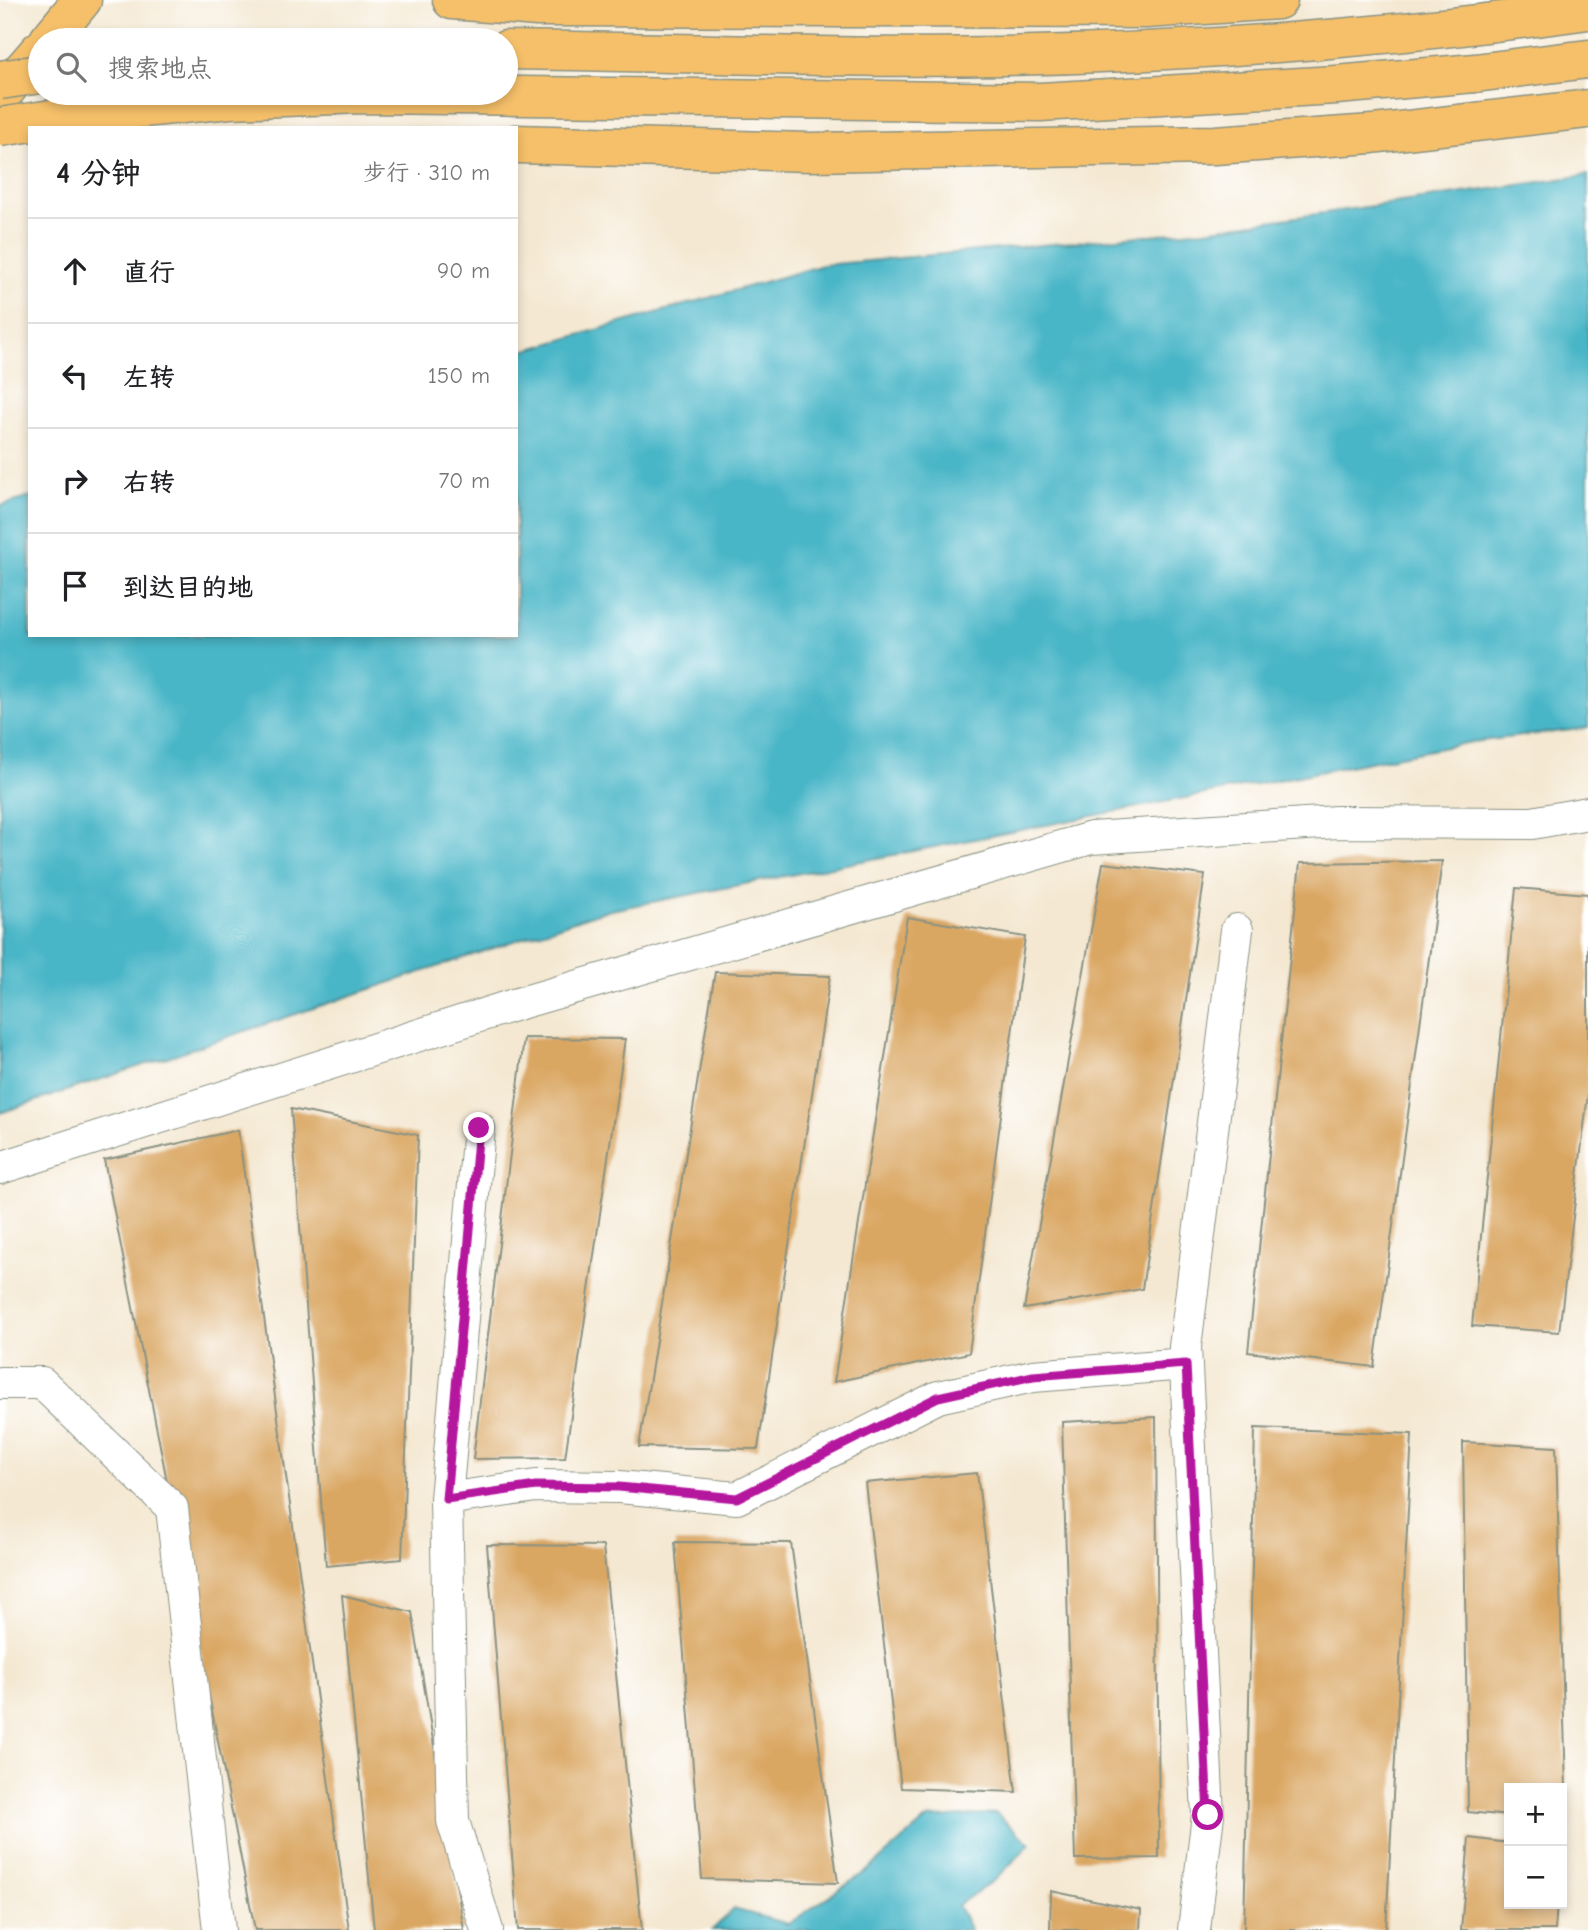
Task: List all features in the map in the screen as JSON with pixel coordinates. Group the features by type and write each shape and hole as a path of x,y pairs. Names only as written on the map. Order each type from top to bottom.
{"highway":[{"path":"59,28 82,0"},
{"path":"452,0 537,6 1146,9 1278,0"},
{"path":"518,50 1001,56 1175,48 1473,26 1588,10"},
{"path":"518,96 1040,102 1336,85 1588,60"},
{"path":"0,96 28,64"},
{"path":"0,80 28,76"},
{"path":"0,127 84,114 173,105"},
{"path":"518,144 811,152 1215,145 1372,134 1588,109"},
{"path":"0,110 117,126"}],"street":[{"path":"0,1168 517,1004 1091,838 1337,822 1532,823 1588,813"},
{"path":"1194,1930 1208,1815 1185,1347 1237,930"},
{"path":"479,1128 446,1499 453,1821 487,1930"},
{"path":"446,1499 536,1486 619,1487 737,1498 938,1397 1033,1376 1186,1364"},
{"path":"0,1383 42,1382 173,1508 219,1930"}],"water":[{"path":"1588,175 1588,728 1472,742 601,912 0,1113 0,506 28,498 28,637 518,637 518,352 823,265 1205,230"},
{"path":"996,1813 1030,1844 996,1879 958,1905 971,1930 712,1930 734,1909 788,1924 868,1870 927,1819"}],"building":[{"path":"1442,861 1374,1367 1248,1352 1300,863"},
{"path":"1103,863 1205,875 1142,1289 1024,1309"},
{"path":"1516,888 1588,894 1588,1094 1559,1332 1472,1326"},
{"path":"907,917 1025,937 969,1353 834,1382"},
{"path":"715,972 830,976 758,1449 639,1447"},
{"path":"524,1038 625,1039 565,1458 473,1459"},
{"path":"291,1109 418,1135 402,1559 326,1566"},
{"path":"238,1130 349,1930 255,1930 104,1160"},
{"path":"1156,1417 1159,1858 1075,1859 1062,1422"},
{"path":"1255,1428 1412,1434 1386,1930 1244,1930"},
{"path":"1463,1442 1556,1447 1566,1783 1504,1783 1504,1816 1468,1812"},
{"path":"977,1473 1016,1792 901,1788 865,1483"},
{"path":"675,1542 791,1543 838,1883 702,1879"},
{"path":"487,1545 603,1546 642,1930 518,1930"},
{"path":"342,1595 412,1612 464,1930 374,1930"},
{"path":"1469,1838 1504,1842 1504,1909 1557,1909 1555,1930 1461,1930"},
{"path":"1051,1891 1141,1910 1140,1930 1050,1930"}],"route":[{"path":"479,1128 446,1499 536,1486 619,1487 737,1498 938,1397 1033,1376 1186,1364 1208,1815"}]}
